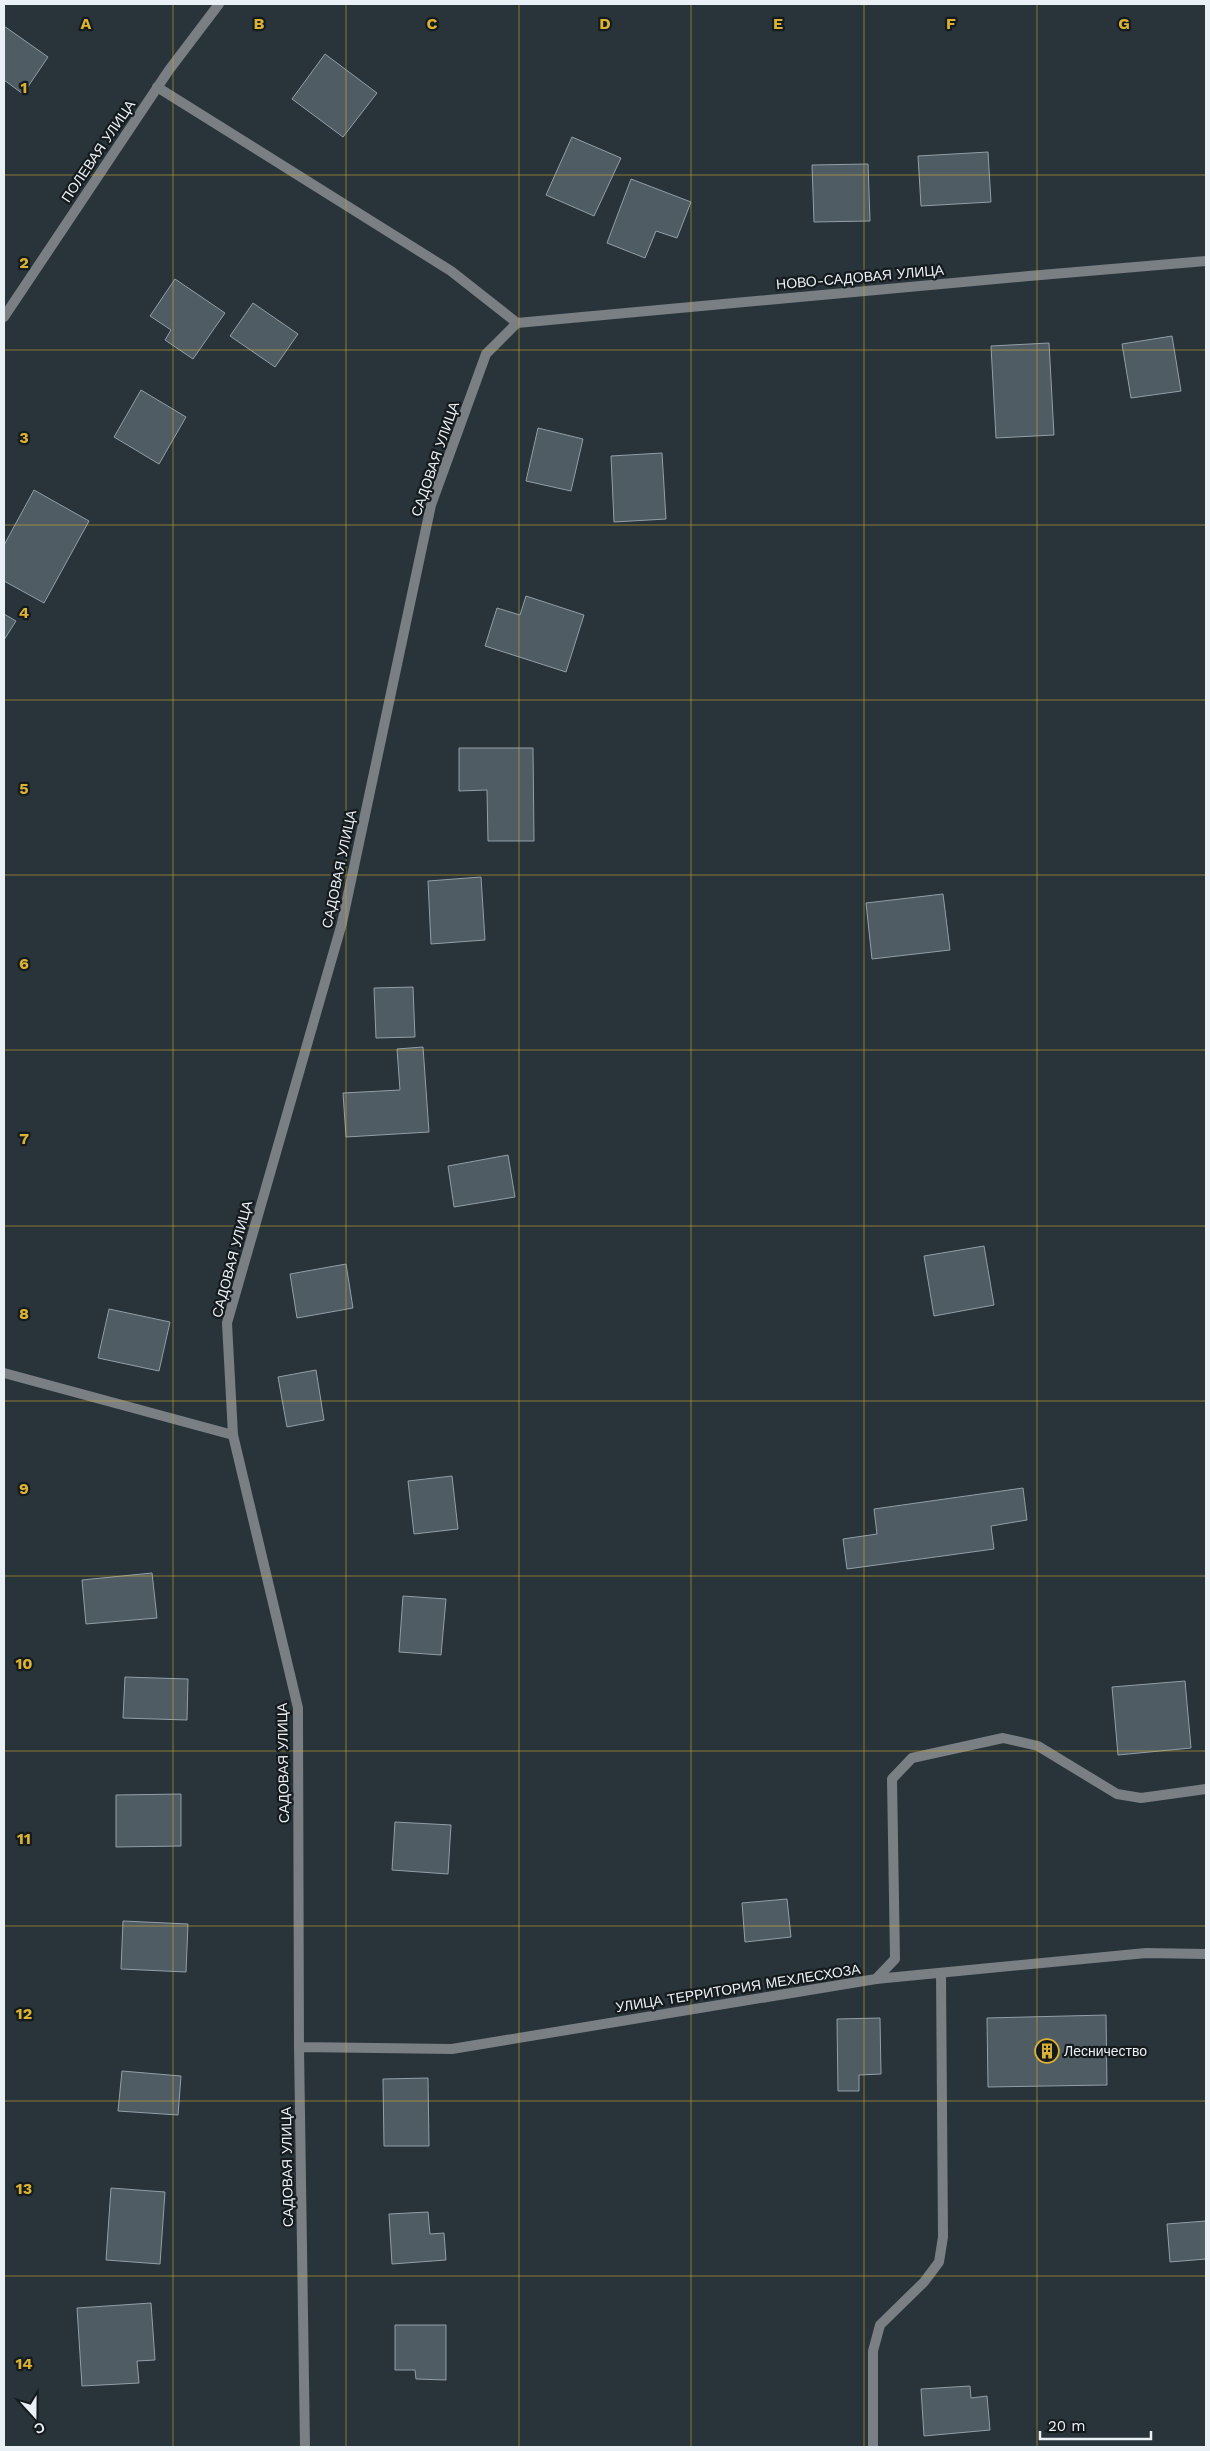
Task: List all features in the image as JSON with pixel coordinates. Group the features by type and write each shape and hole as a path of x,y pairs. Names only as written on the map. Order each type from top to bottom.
{"street":[{"name":"ПОЛЕВАЯ УЛИЦА","path":"4,317 157,88 219,4"},
{"path":"157,88 451,271 517,323"},
{"name":"НОВО-САДОВАЯ УЛИЦА","path":"517,323 1206,261"},
{"name":"САДОВАЯ УЛИЦА","path":"305,2447 299,2047 298,1708 234,1435 227,1323 342,923 431,505 486,354 517,323"},
{"path":"4,1373 234,1435"},
{"name":"УЛИЦА ТЕРРИТОРИЯ МЕХЛЕСХОЗА","path":"299,2047 452,2050 876,1979 895,1959 892,1779 912,1758 1003,1738 1038,1746 1117,1794 1141,1798 1206,1789"},
{"path":"876,1979 1146,1953 1206,1954"},
{"path":"874,2447 873,2351 880,2325 924,2282 939,2262 943,2237 941,1973"}],"building":[{"path":"4,26 48,57 23,94 4,80"},
{"path":"325,54 377,93 343,137 292,99"},
{"path":"572,137 621,158 594,216 546,195"},
{"path":"988,152 991,202 921,206 918,156"},
{"path":"868,164 870,221 814,222 812,165"},
{"path":"631,179 691,202 677,238 656,231 645,258 607,243"},
{"path":"175,279 225,313 193,359 165,340 171,330 150,316"},
{"path":"253,303 298,334 275,367 230,336"},
{"path":"1172,336 1181,391 1131,398 1122,344"},
{"path":"1049,343 1054,435 996,438 991,346"},
{"path":"141,390 186,417 159,464 114,437"},
{"path":"538,428 583,439 571,491 526,481"},
{"path":"662,453 666,519 614,522 611,456"},
{"path":"34,490 89,521 44,603 4,581 4,545"},
{"path":"526,596 584,615 566,672 485,646 497,608 520,615"},
{"path":"4,614 16,621 4,640"},
{"path":"459,748 533,748 534,841 488,841 487,790 459,791"},
{"path":"481,877 485,940 431,944 428,881"},
{"path":"943,894 950,950 872,959 866,903"},
{"path":"413,987 415,1037 376,1038 374,988"},
{"path":"423,1047 429,1132 346,1137 343,1093 400,1090 397,1049"},
{"path":"508,1155 515,1197 454,1207 448,1166"},
{"path":"984,1246 994,1305 934,1316 924,1256"},
{"path":"346,1264 353,1308 297,1318 290,1274"},
{"path":"109,1309 170,1322 159,1371 98,1358"},
{"path":"316,1370 324,1420 287,1427 278,1377"},
{"path":"452,1476 458,1529 414,1534 408,1481"},
{"path":"1023,1488 1027,1520 991,1526 994,1549 847,1569 843,1539 877,1534 874,1509"},
{"path":"152,1573 157,1618 86,1624 82,1580"},
{"path":"403,1596 446,1599 441,1655 399,1652"},
{"path":"125,1677 188,1679 187,1720 123,1718"},
{"path":"1185,1681 1191,1748 1118,1755 1112,1687"},
{"path":"181,1794 181,1846 116,1847 116,1795"},
{"path":"395,1822 451,1825 448,1874 392,1870"},
{"path":"787,1899 791,1937 745,1942 742,1903"},
{"path":"123,1921 188,1924 186,1972 121,1969"},
{"name":"Лесничество","path":"1106,2015 1107,2085 988,2087 987,2018"},
{"path":"880,2018 881,2074 859,2075 859,2091 838,2091 837,2019"},
{"path":"122,2071 181,2076 178,2115 118,2111"},
{"path":"428,2078 429,2146 384,2146 383,2079"},
{"path":"111,2188 165,2192 160,2264 106,2260"},
{"path":"428,2212 430,2234 444,2233 446,2260 392,2264 389,2214"},
{"path":"1206,2221 1206,2259 1170,2262 1167,2224"},
{"path":"151,2303 155,2360 137,2361 139,2383 82,2386 77,2308"},
{"path":"395,2325 446,2325 446,2380 416,2379 415,2370 395,2370"},
{"path":"970,2386 971,2398 987,2396 990,2430 924,2436 921,2389"}],"place":[{"name":"Лесничество","path":"1047,2051"}]}
